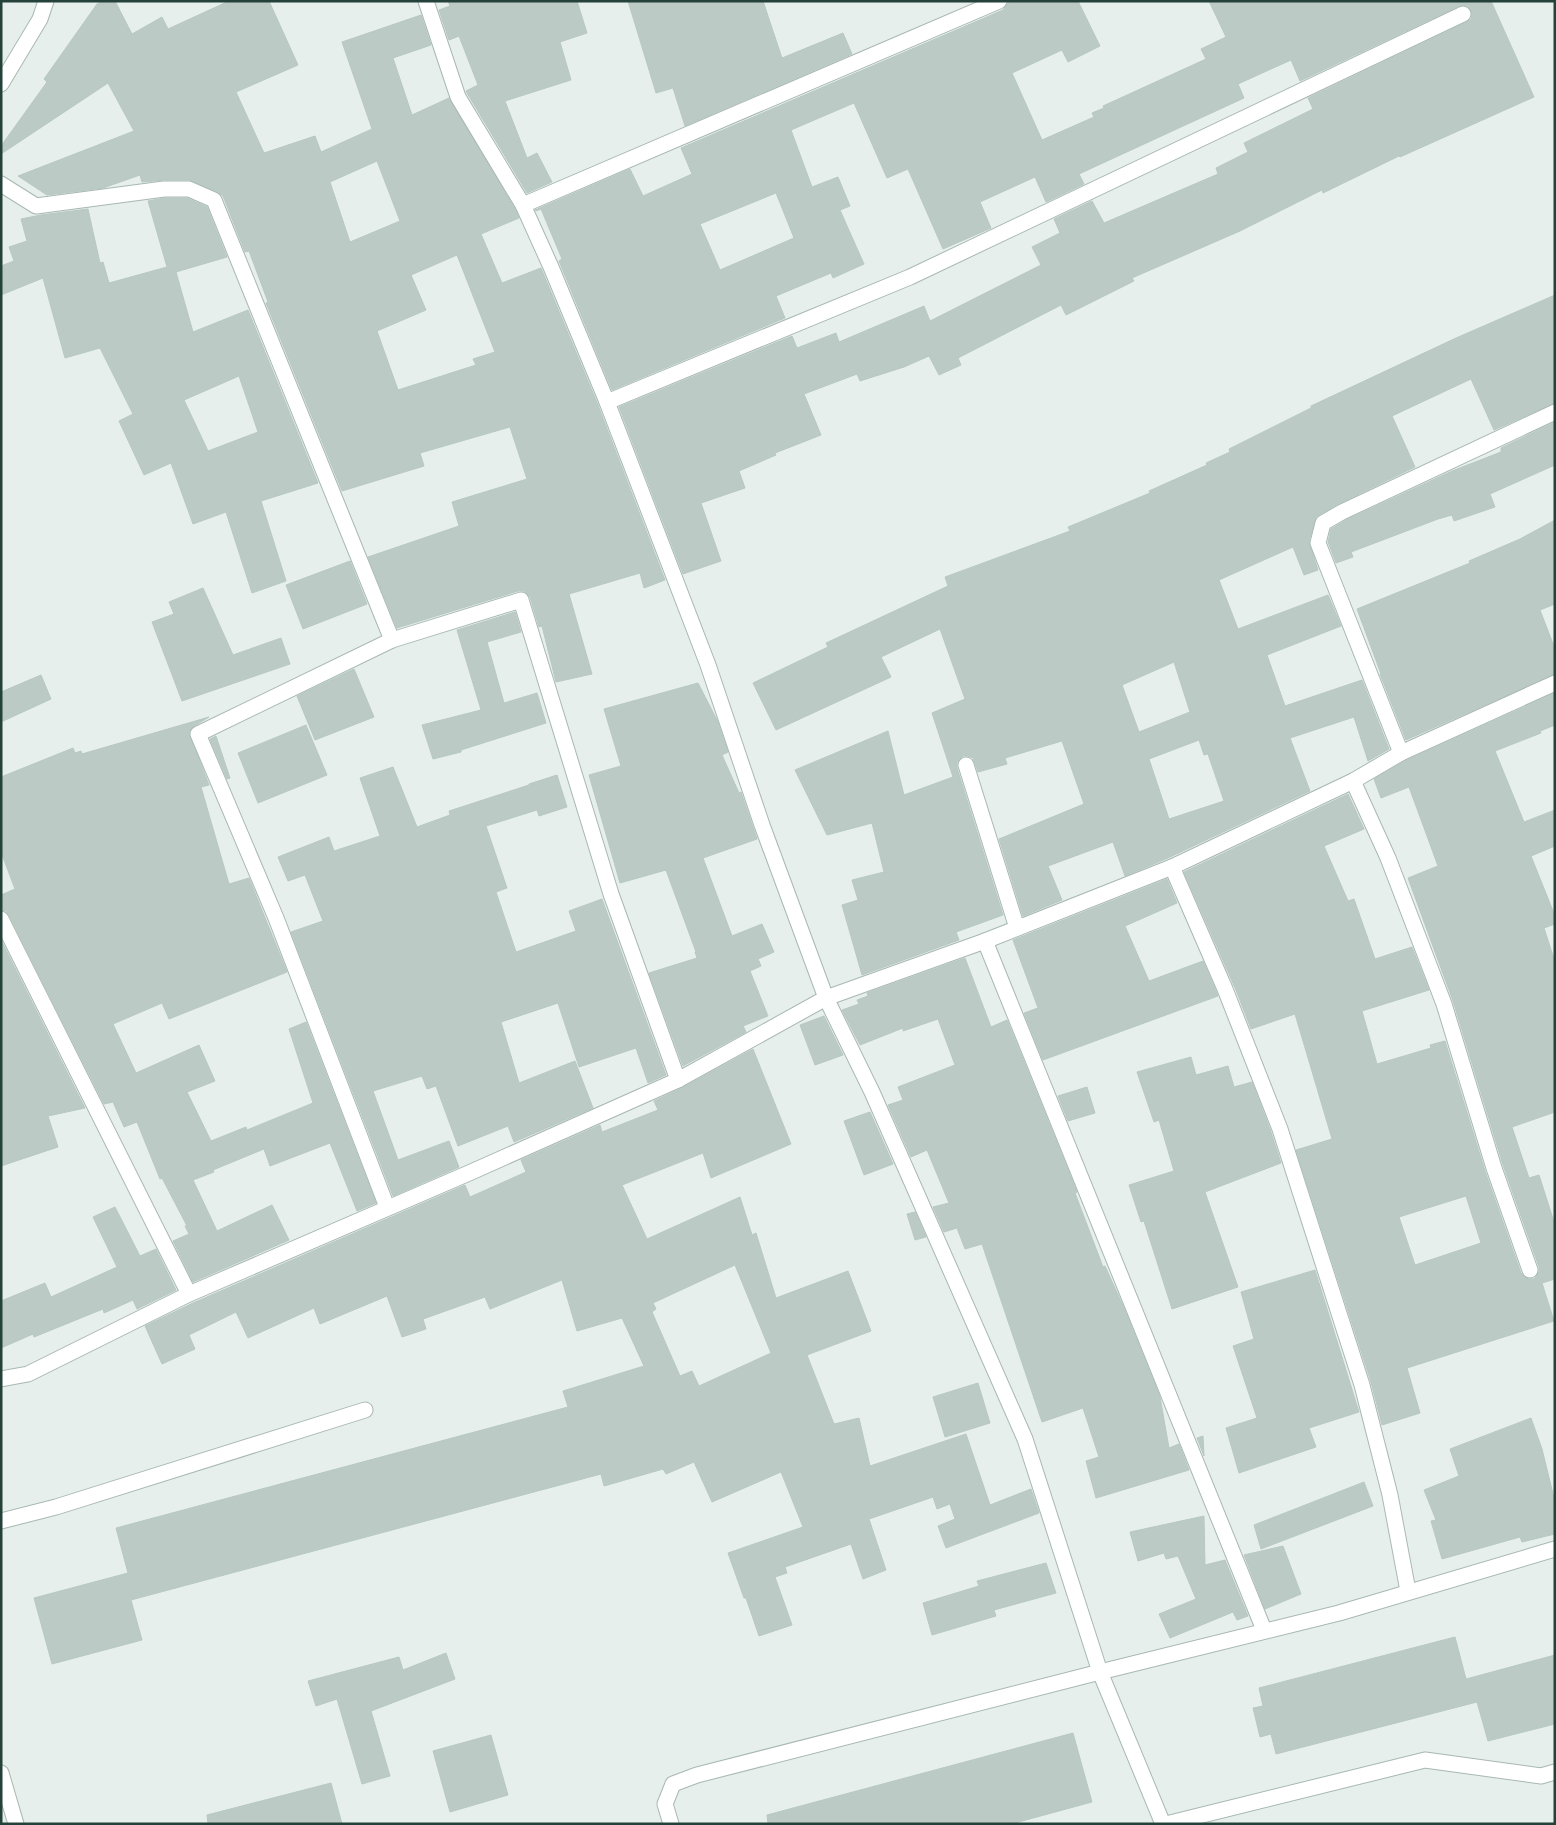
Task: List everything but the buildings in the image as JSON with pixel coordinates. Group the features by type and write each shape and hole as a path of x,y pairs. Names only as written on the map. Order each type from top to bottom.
{"street":[{"path":"1,84 40,19 46,1"},
{"path":"426,1 458,97 523,205 607,402 708,665 762,825 826,998 872,1092 1024,1439 1100,1672 1164,1824 1425,1760 1541,1776 1555,1772"},
{"path":"523,205 999,1"},
{"path":"607,402 910,277 1463,14"},
{"path":"1,184 36,206 164,189 188,188 214,200 392,640"},
{"path":"1401,754 1318,543 1323,523 1342,512 1555,412"},
{"path":"387,1207 276,918 198,734 392,640 521,600 611,894 678,1080"},
{"path":"1,1379 28,1374 189,1294 387,1207 470,1173 678,1080 826,998 984,941 1172,867 1353,781 1401,754 1555,683"},
{"path":"966,765 1017,928"},
{"path":"1353,781 1388,858 1444,1004 1494,1168 1530,1270"},
{"path":"1172,867 1225,989 1283,1138 1362,1385 1390,1496 1408,1591"},
{"path":"1,919 189,1294"},
{"path":"984,941 1264,1630"},
{"path":"1,1521 56,1507 365,1410"},
{"path":"671,1824 665,1804 673,1784 696,1775 1264,1630 1338,1613 1555,1548"},
{"path":"1,1773 16,1824"}]}
